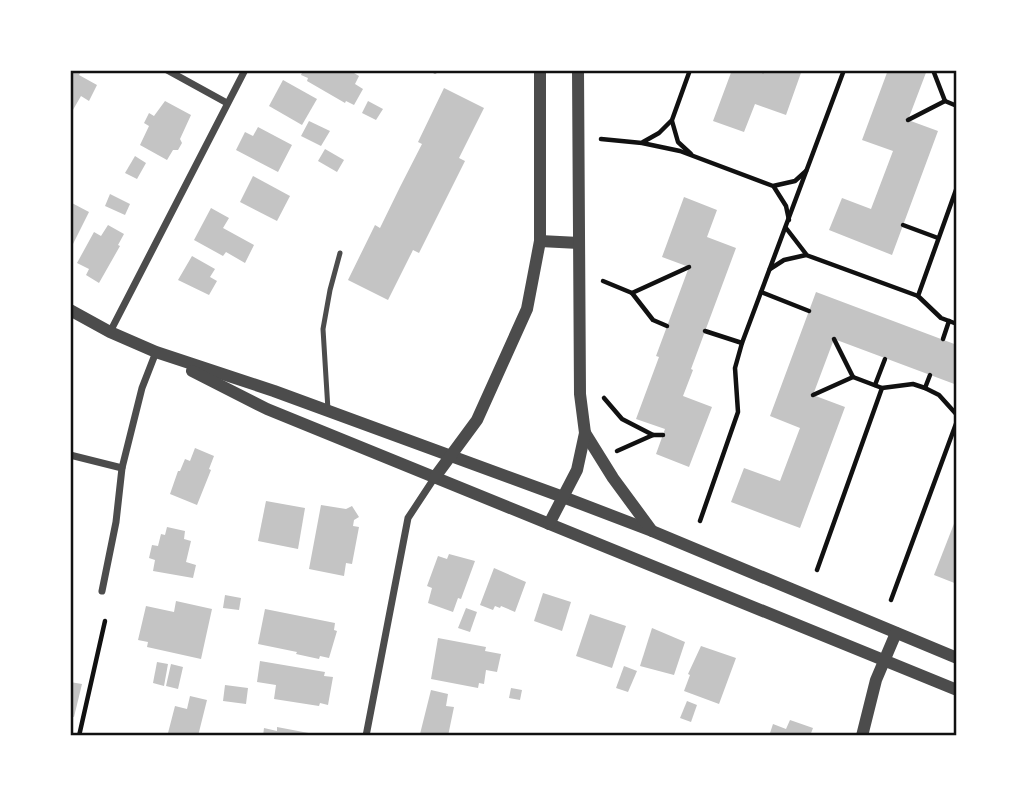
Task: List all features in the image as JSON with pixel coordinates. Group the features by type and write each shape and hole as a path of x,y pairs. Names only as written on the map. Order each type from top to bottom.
{"street":[{"path":"167,70 227,103"},
{"path":"110,332 245,70"},
{"path":"366,736 408,518 477,420 527,309 540,241 540,70"},
{"path":"549,524 577,470 585,433 580,394 578,70"},
{"path":"540,241 579,243"},
{"path":"70,310 267,409 957,690"},
{"path":"156,352 451,454 652,531 957,658"},
{"path":"102,591 116,522 122,467 142,388 156,352"},
{"path":"585,433 613,478 652,531"},
{"path":"70,455 122,467"},
{"path":"862,736 871,693 896,633"}],"lane":[{"path":"328,410 323,329 330,290 341,253"}],"path":[{"path":"642,143 659,133 672,120 690,70"},
{"path":"700,521 738,412 735,368 742,343 844,70"},
{"path":"933,70 945,101 957,106"},
{"path":"908,120 945,101"},
{"path":"672,120 678,142 694,156"},
{"path":"601,139 642,143 694,156 774,186 795,181 809,168"},
{"path":"774,186 786,206 788,225 806,255"},
{"path":"918,296 957,187"},
{"path":"903,225 938,238"},
{"path":"770,270 783,260 806,255 918,296 941,318 957,324"},
{"path":"632,293 690,267"},
{"path":"603,281 632,293 653,320 667,326"},
{"path":"761,292 809,311"},
{"path":"943,339 949,321"},
{"path":"705,331 742,343"},
{"path":"834,339 853,377 883,388 902,384 925,388 939,395 957,415"},
{"path":"875,385 885,359"},
{"path":"925,388 930,375"},
{"path":"813,395 853,377"},
{"path":"817,570 883,388"},
{"path":"604,398 622,419 653,435"},
{"path":"891,600 957,421"},
{"path":"617,451 653,435 663,435"},
{"path":"79,736 105,621"}],"building":[{"path":"70,70 82,70 79,75 97,85 89,101 81,96 70,115"},
{"path":"303,70 349,70 359,76 355,84 363,89 354,105 346,101 345,103 307,81 308,78 301,75"},
{"path":"732,70 802,70 786,115 755,104 744,132 713,121"},
{"path":"888,70 927,70 908,120 938,131 892,255 829,230 842,198 871,209 893,151 862,140"},
{"path":"283,80 317,99 302,125 269,106"},
{"path":"444,88 484,108 459,158 465,161 419,253 413,250 388,300 348,280 375,225 380,228 422,144 418,142"},
{"path":"165,101 191,115 180,139 182,143 178,150 173,150 167,160 140,145 149,126 144,123 149,113 154,116"},
{"path":"368,101 383,109 376,120 362,113"},
{"path":"309,121 330,131 321,146 301,136"},
{"path":"258,127 292,145 278,172 236,150 245,132 253,136"},
{"path":"325,149 344,160 337,172 318,161"},
{"path":"135,156 146,163 137,179 125,173"},
{"path":"253,176 290,196 277,221 240,202"},
{"path":"110,194 130,204 125,215 105,206"},
{"path":"684,197 717,210 707,237 736,248 683,396 712,407 689,467 656,454 665,429 636,419 689,267 662,257"},
{"path":"70,202 89,212 70,250"},
{"path":"211,208 229,218 223,228 254,245 245,263 226,252 223,256 194,240"},
{"path":"108,225 124,234 99,283 86,275 89,269 77,263 94,232 101,236"},
{"path":"192,256 215,269 210,277 217,281 209,295 178,280"},
{"path":"816,292 957,345 957,385 834,339 813,395 845,407 800,528 731,502 744,468 780,481 800,428 770,416"},
{"path":"195,448 214,456 197,505 170,494 178,471 185,459 190,461"},
{"path":"266,501 305,508 298,549 258,541"},
{"path":"321,505 346,509 352,506 359,517 354,520 353,526 359,527 352,564 346,563 344,576 309,569"},
{"path":"957,516 957,584 934,575"},
{"path":"167,527 185,531 184,539 191,541 186,562 196,565 193,578 153,571 155,560 149,558 152,545 158,546 161,534 165,535"},
{"path":"449,554 475,561 461,599 458,598 453,612 428,603 432,588 427,586 438,556 447,559"},
{"path":"494,568 526,582 515,612 501,606 495,606 493,610 480,605"},
{"path":"543,593 571,602 562,631 534,621"},
{"path":"225,595 241,598 239,610 223,608"},
{"path":"176,601 212,609 201,659 147,647 148,642 138,640 146,606 174,612"},
{"path":"466,608 477,612 470,632 458,628"},
{"path":"265,609 335,623 334,630 337,631 329,658 320,656 319,659 258,644"},
{"path":"590,614 626,626 612,668 576,656"},
{"path":"652,628 685,642 674,675 640,666"},
{"path":"438,638 486,647 485,651 501,654 497,672 486,670 484,684 479,683 478,688 431,679"},
{"path":"701,646 736,658 719,704 684,691 690,675 688,674"},
{"path":"260,661 325,672 324,676 333,677 328,705 274,699 276,685 257,682"},
{"path":"157,662 168,664 164,686 153,683"},
{"path":"171,664 183,667 178,689 166,686"},
{"path":"624,666 637,671 628,692 616,688"},
{"path":"70,682 82,684 74,717 70,716"},
{"path":"225,685 248,688 246,704 223,701"},
{"path":"511,688 522,690 520,700 509,698"},
{"path":"431,690 448,694 446,706 454,707 448,736 420,734"},
{"path":"190,696 207,700 198,736 168,733 175,706 187,709"},
{"path":"687,701 697,705 691,722 680,718"},
{"path":"790,720 813,728 810,736 769,736 773,724 786,729"},
{"path":"277,727 319,736 263,736 264,728 277,731"}]}
